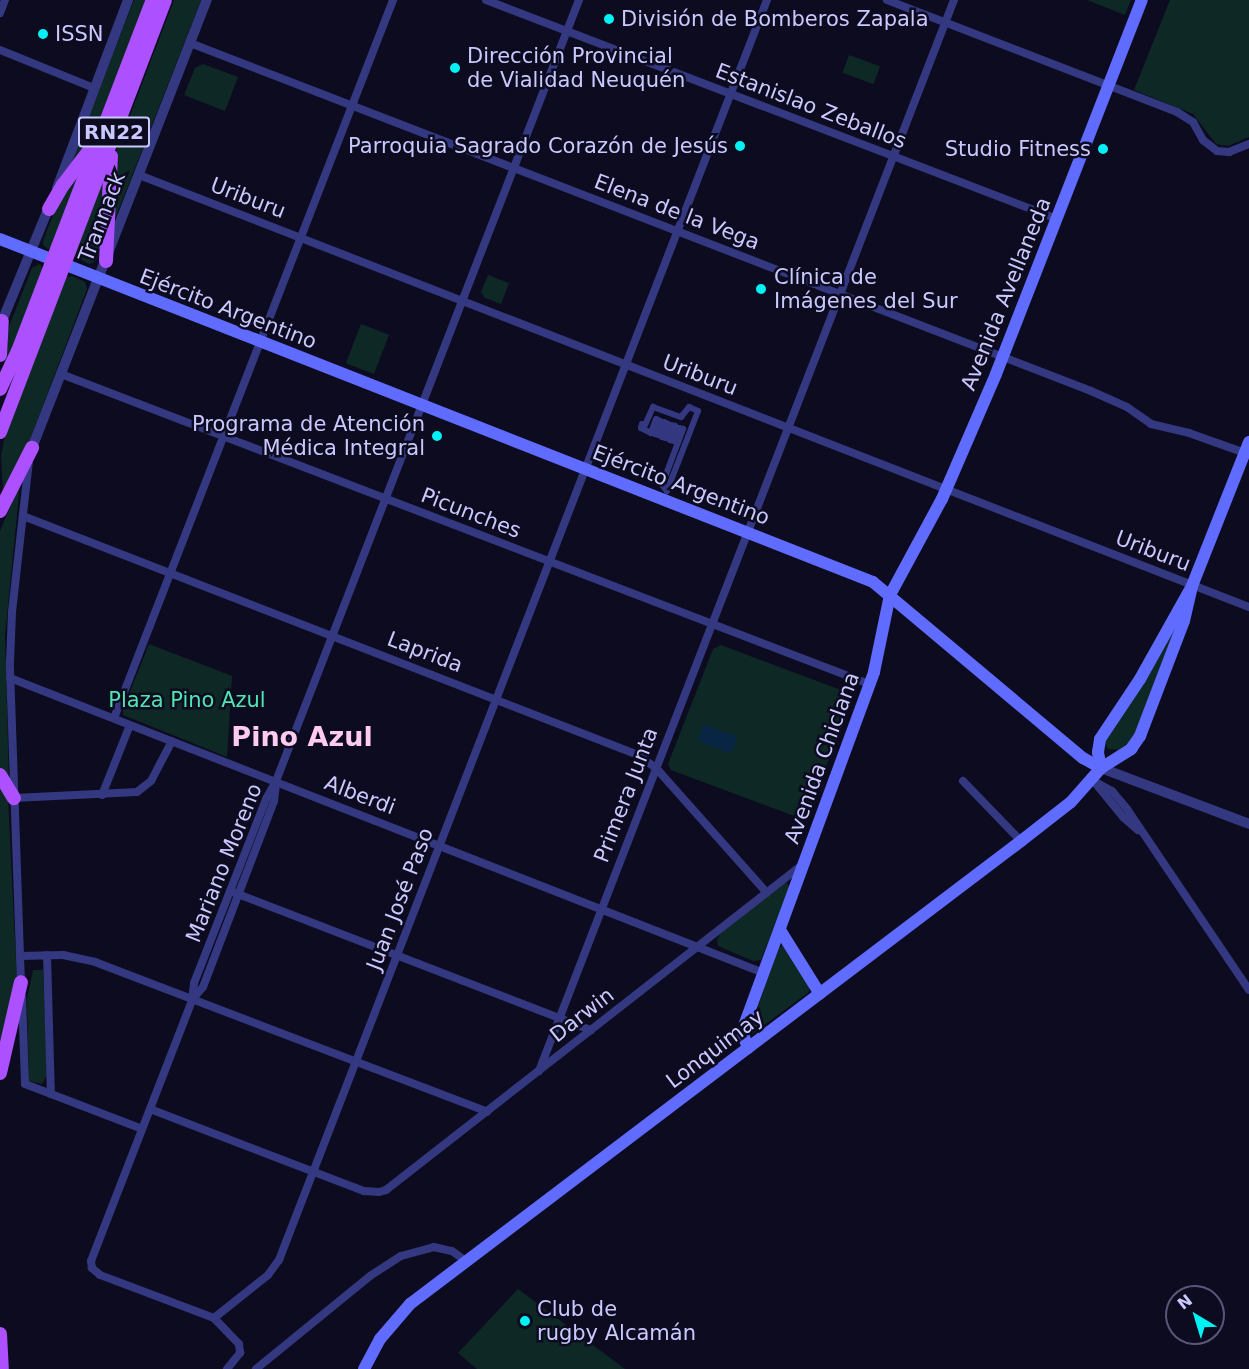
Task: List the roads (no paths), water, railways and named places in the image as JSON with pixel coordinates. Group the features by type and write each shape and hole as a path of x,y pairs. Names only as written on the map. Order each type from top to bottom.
{"main road":[{"name":"RN22","path":"110,128 153,0"},
{"name":"RN22","path":"0,432 58,262 110,128 165,0"},
{"name":"Avenida Avellaneda","path":"890,595 946,490 1003,357 1142,0"},
{"path":"49,209 110,128"},
{"path":"106,261 110,225 110,128"},
{"name":"Ejército Argentino","path":"0,239 867,579 890,595 1083,758 1101,768"},
{"name":"RN22","path":"0,389 58,262"},
{"path":"0,355 1,324"},
{"path":"0,511 32,448"},
{"path":"1192,586 1184,621 1140,736 1124,755 1101,768 1098,752 1100,739 1140,679 1192,586 1248,450"},
{"name":"Avenida Chiclana","path":"748,1048 744,1039 744,1029 869,684 877,660 890,595"},
{"name":"Lonquimay","path":"364,1369 380,1339 410,1304 1022,841 1071,802 1101,768"},
{"path":"0,775 14,798"},
{"path":"780,930 820,994"},
{"path":"0,1073 21,982"},
{"path":"0,1334 2,1369"}],"street":[{"path":"0,13 5,0"},
{"path":"1,324 33,252 128,0"},
{"name":"Trannack","path":"32,448 207,0"},
{"path":"114,718 393,0"},
{"name":"Estanislao Zeballos","path":"486,0 1057,219"},
{"name":"Mariano Moreno","path":"192,1000 203,987 235,892 274,801 276,781 579,0"},
{"name":"Juan José Paso","path":"214,1318 272,1270 315,1172 767,0"},
{"path":"887,0 1184,115 1196,126 1208,146 1217,151 1229,152 1249,144"},
{"name":"Primera Junta","path":"540,1071 601,908 954,0"},
{"name":"Elena de la Vega","path":"190,43 1106,397 1151,424 1248,450"},
{"path":"0,50 94,88"},
{"name":"Uriburu","path":"139,175 1249,607"},
{"name":"Picunches","path":"61,374 869,684"},
{"path":"653,407 681,417 689,407 699,411 667,491 663,484 683,429 679,428 674,441 670,440 675,426 671,425 666,438 662,437 668,424 664,422 659,435 655,434 660,421 656,419 651,433 640,428 642,424 645,425 653,407"},
{"path":"32,448 12,612 10,678 25,1084 142,1129"},
{"name":"Laprida","path":"23,516 632,752 656,768 767,893"},
{"name":"Alberdi","path":"10,678 764,972"},
{"path":"102,795 130,724"},
{"path":"14,798 130,794 143,789 151,781 172,741"},
{"name":"Ejército Argentino","path":"1101,768 1249,824"},
{"path":"1092,780 1112,791 1122,810 1141,832 1249,990"},
{"path":"963,781 1022,841"},
{"name":"Darwin","path":"315,1172 364,1191 379,1192 394,1185 805,863"},
{"path":"235,892 591,1030"},
{"path":"20,956 47,955 85,959 487,1112"},
{"path":"47,955 51,1094"},
{"path":"192,1000 92,1258 92,1268 100,1275 214,1318 239,1344 240,1353 227,1369"},
{"path":"150,1109 315,1172"},
{"path":"256,1369 370,1276 401,1256 434,1247 452,1251 466,1262"}],"water":[{"path":"704,724 738,737 731,754 698,741"}],"place":[{"name":"División de Bomberos Zapala","path":"609,19"},
{"name":"ISSN","path":"43,34"},
{"name":"Dirección Provincial de Vialidad Neuquén","path":"455,68"},
{"name":"Parroquia Sagrado Corazón de Jesús","path":"740,146"},
{"name":"Studio Fitness","path":"1103,149"},
{"name":"Clínica de Imágenes del Sur","path":"761,289"},
{"name":"Programa de Atención Médica Integral","path":"437,436"},
{"name":"Club de rugby Alcamán","path":"525,1321"}],"district":[{"name":"Pino Azul","path":"302,737"}],"park label":[{"name":"Plaza Pino Azul","path":"187,700"}]}
